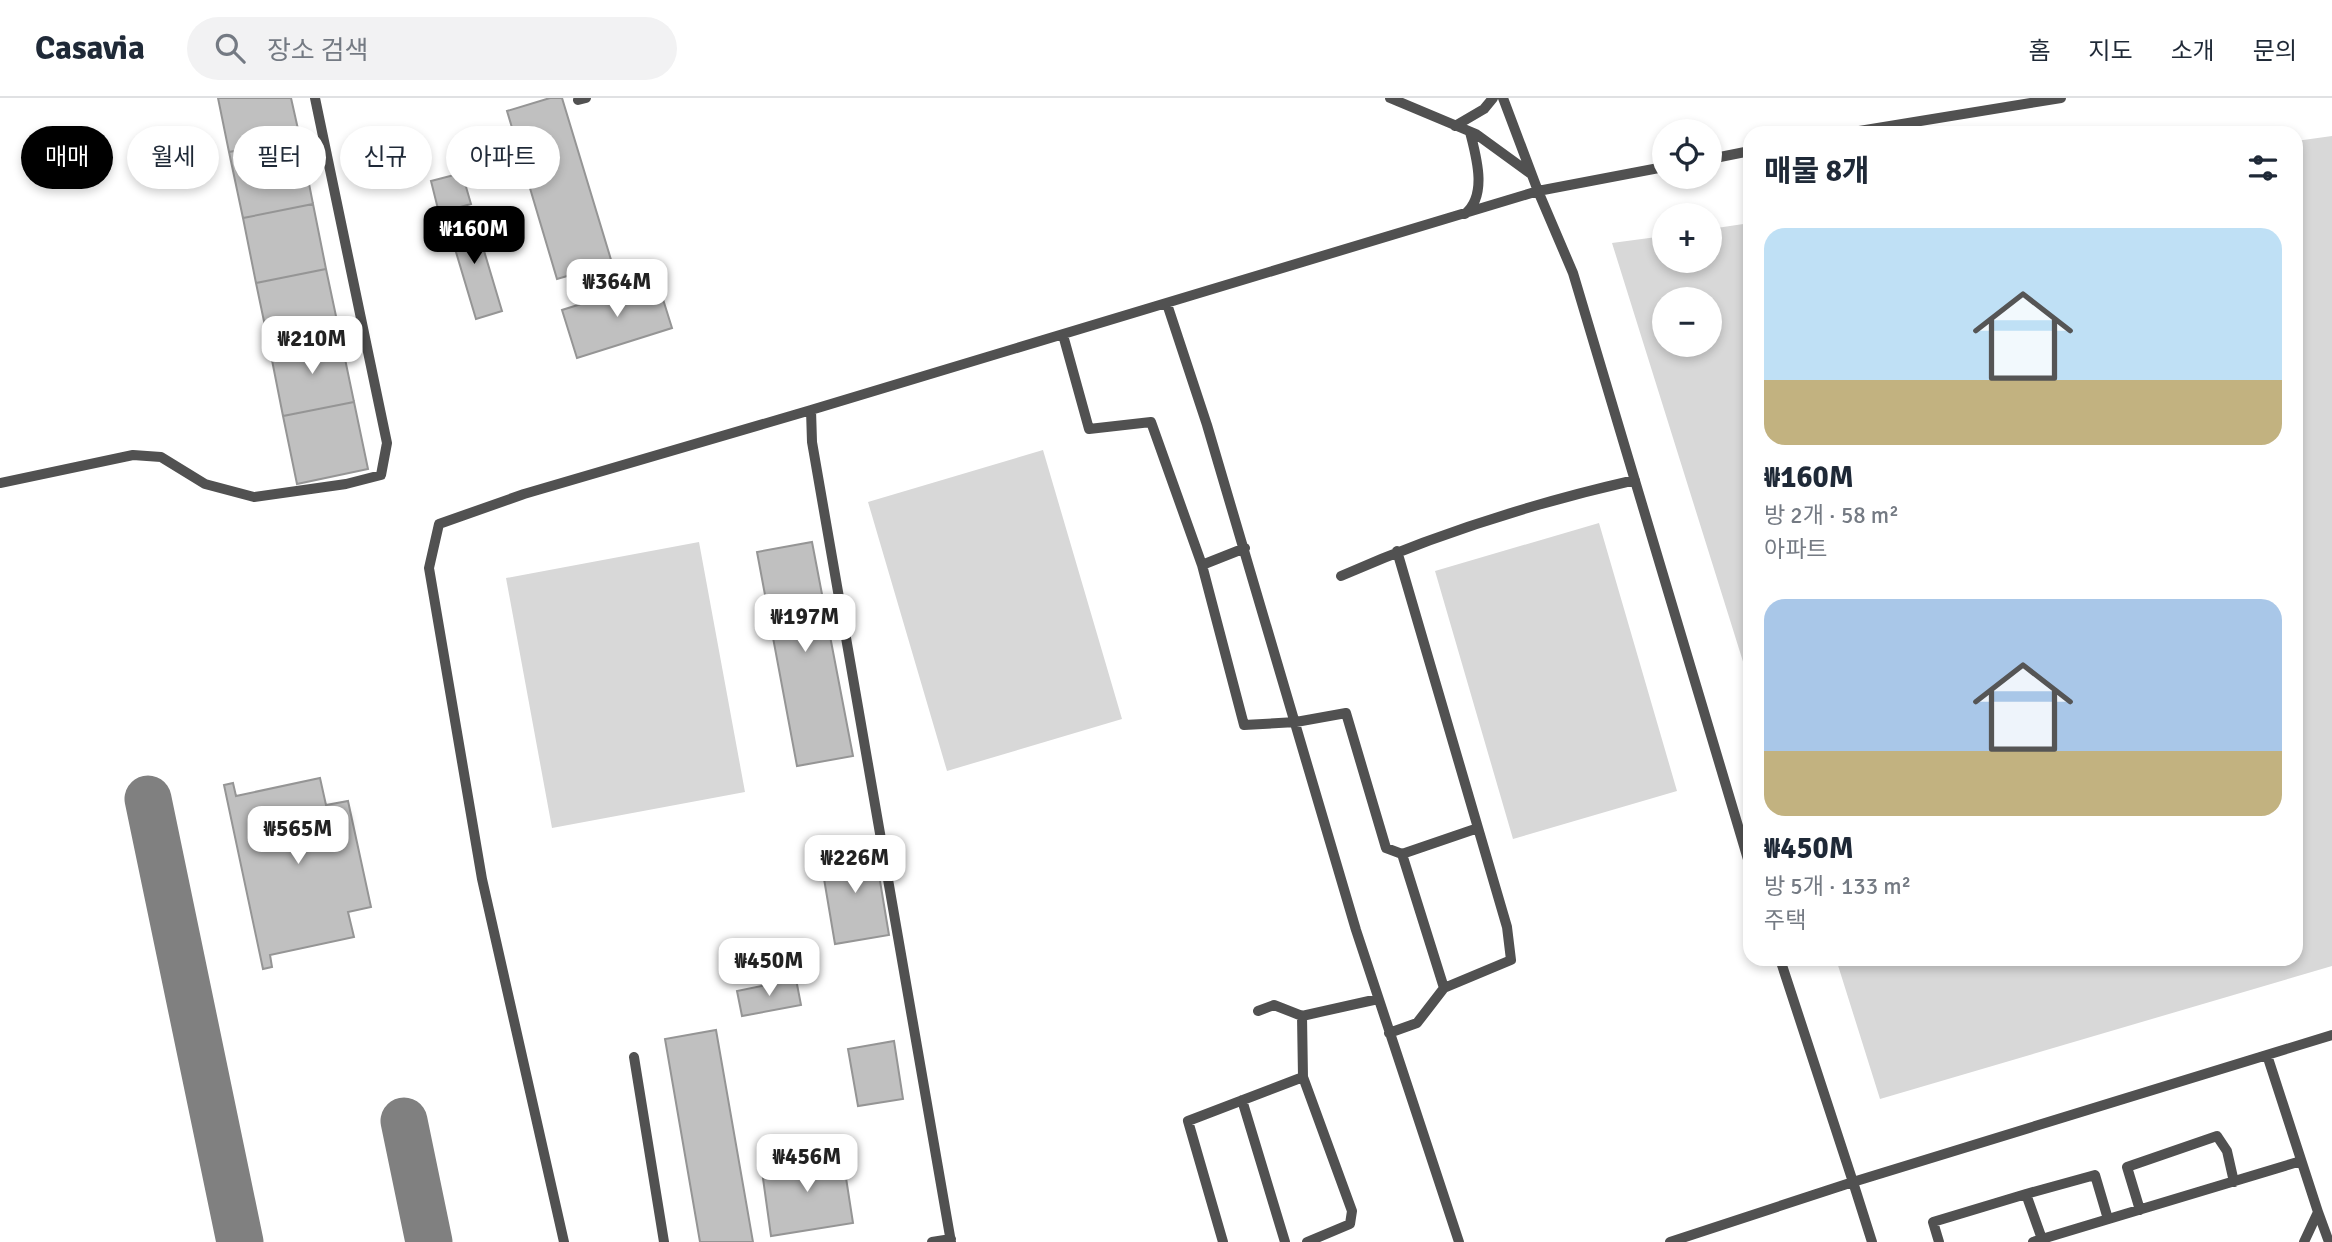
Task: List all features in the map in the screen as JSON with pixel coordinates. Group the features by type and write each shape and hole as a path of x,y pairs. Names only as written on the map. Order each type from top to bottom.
{"lane":[{"path":"0,483 132,455 161,457 205,484 254,497 346,484 381,475 387,443 315,98"},
{"path":"1390,98 1470,132 1532,174"},
{"path":"1455,126 1484,109 1493,98"},
{"path":"1503,98 1573,273 1743,843"},
{"path":"1890,126 2061,98"},
{"path":"1465,214 1472,208 1480,171 1470,132"},
{"path":"1722,157 1743,152"},
{"path":"564,1242 482,879 429,568 439,524 524,494 1538,191 1652,169"},
{"path":"1167,304 1245,548 1378,999 1459,1242"},
{"path":"1063,335 1089,429 1151,422 1202,565 1244,724 1296,722 1346,713 1386,848 1402,853 1478,828"},
{"path":"811,410 812,442 951,1240 932,1242"},
{"path":"1341,576 1397,551 1554,499 1634,480"},
{"path":"1202,565 1245,548"},
{"path":"1389,1032 1417,1023 1444,988 1511,960 1507,927 1397,551"},
{"path":"1402,853 1444,988"},
{"path":"1782,966 1872,1242"},
{"path":"1258,1011 1274,1005 1302,1016 1378,999"},
{"path":"1302,1016 1303,1077 1352,1211 1350,1224 1307,1242"},
{"path":"1670,1242 1853,1182 2332,1035"},
{"path":"2267,1055 2329,1242"},
{"path":"634,1057 664,1242"},
{"path":"1223,1242 1188,1121 1303,1077"},
{"path":"1242,1100 1285,1242"},
{"path":"2140,1210 2127,1167 2217,1136 2227,1151 2234,1182"},
{"path":"2026,1194 2039,1241 2301,1161"},
{"path":"1939,1242 1933,1222 2095,1175 2108,1219"},
{"path":"2305,1242 2318,1212"}],"shaded area":[{"path":"2332,136 2332,966 1880,1099 1838,966 2303,966 2303,140"},
{"path":"1743,224 1743,662 1612,243 1652,238 1652,273 1722,273 1722,227"},
{"path":"1043,450 1122,719 947,771 868,502"},
{"path":"1599,523 1677,791 1513,839 1435,571"},
{"path":"699,542 745,792 552,828 506,578"}],"building":[{"path":"218,98 291,98 297,126 233,126 233,151 229,152"},
{"path":"550,98 562,98 612,263 557,279 530,189 560,189 560,126 511,126 507,111"},
{"path":"233,151 233,171 229,152"},
{"path":"446,177 446,189 467,189 471,204 439,213 432,181"},
{"path":"237,189 310,189 313,204 243,218"},
{"path":"313,204 326,269 256,283 243,218"},
{"path":"473,214 502,311 476,319 447,222"},
{"path":"326,269 340,335 270,350 256,283"},
{"path":"657,280 672,328 577,358 562,310"},
{"path":"340,335 354,402 283,416 270,350"},
{"path":"354,402 368,469 297,484 283,416"},
{"path":"812,542 853,756 797,766 757,552"},
{"path":"320,778 326,805 348,801 371,907 348,912 354,937 270,955 272,967 263,969 224,785 233,783 236,796"},
{"path":"874,845 889,935 835,944 820,855"},
{"path":"796,979 801,1005 742,1016 737,991"},
{"path":"716,1030 753,1242 700,1242 665,1039"},
{"path":"894,1041 903,1099 858,1106 848,1049"},
{"path":"842,1152 853,1223 771,1236 761,1164"}],"taxiway":[{"path":"148,799 240,1242"},
{"path":"404,1121 429,1242"}]}
